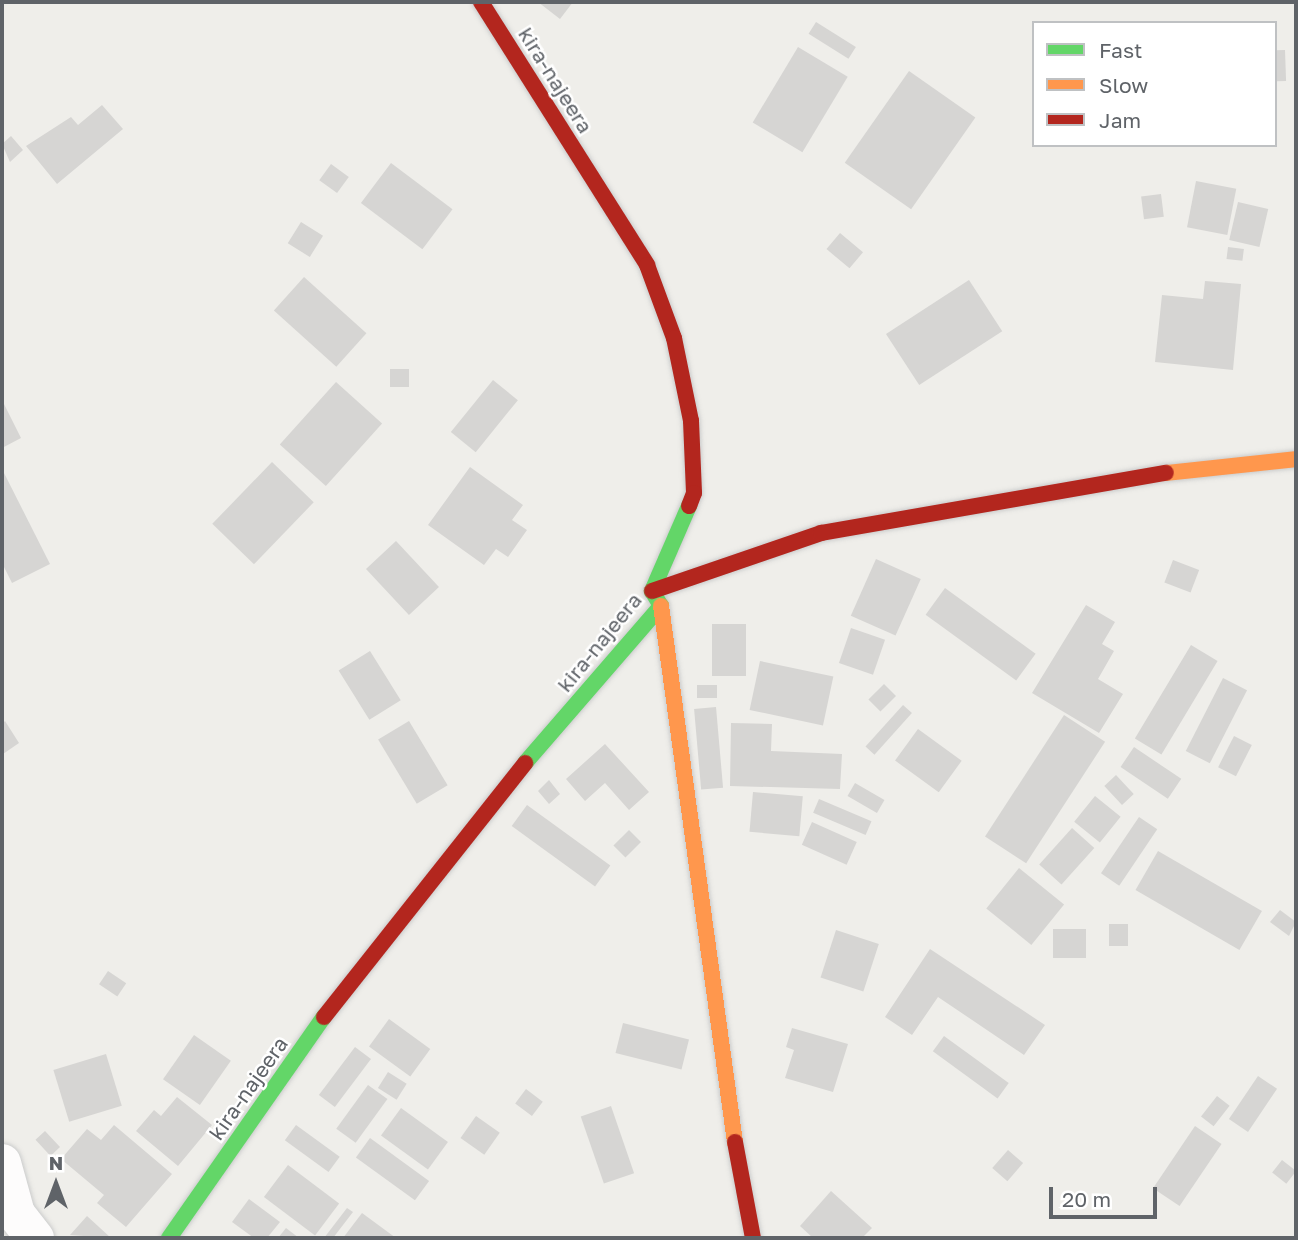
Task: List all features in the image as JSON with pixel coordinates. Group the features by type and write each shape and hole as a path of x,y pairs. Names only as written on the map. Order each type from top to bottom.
{"street":[{"name":"kira-najeera","path":"169,1238 306,1041 478,817 661,606 652,591 694,493 691,421 674,338 647,265 481,2"},
{"path":"652,591 821,533 1160,474 1296,459"},
{"path":"661,606 723,1074 753,1238"},
{"path":"2,1163 16,1214 35,1238"}],"building":[{"path":"538,2 573,2 560,19"},
{"path":"816,22 856,47 848,59 809,34"},
{"path":"798,47 848,77 802,152 753,122"},
{"path":"1277,50 1285,50 1286,81 1277,81"},
{"path":"909,71 975,117 911,209 845,163"},
{"path":"102,105 123,129 57,184 26,146 71,117 78,125"},
{"path":"11,136 23,150 10,162 2,144"},
{"path":"391,163 452,209 422,249 361,203"},
{"path":"331,164 349,177 337,193 319,180"},
{"path":"1196,181 1236,189 1227,235 1187,227"},
{"path":"1161,194 1164,217 1144,219 1141,196"},
{"path":"1238,202 1268,209 1259,247 1229,240"},
{"path":"301,222 323,236 310,257 288,243"},
{"path":"840,233 863,252 849,268 827,249"},
{"path":"1228,247 1244,249 1242,261 1227,259"},
{"path":"304,277 366,333 336,367 274,310"},
{"path":"969,280 1002,331 919,385 886,334"},
{"path":"1205,281 1241,284 1233,370 1155,362 1162,295 1203,299"},
{"path":"390,369 409,369 409,387 390,387"},
{"path":"493,380 518,400 476,452 451,432"},
{"path":"336,382 382,423 326,486 280,444"},
{"path":"2,400 21,438 2,448"},
{"path":"272,462 314,502 254,564 212,524"},
{"path":"470,467 523,505 512,520 527,530 508,557 496,549 484,565 428,525"},
{"path":"2,469 50,564 12,583 2,563"},
{"path":"396,541 439,587 409,615 366,569"},
{"path":"876,559 921,579 896,636 851,616"},
{"path":"1173,560 1199,570 1191,592 1164,582"},
{"path":"945,588 1036,654 1016,681 926,615"},
{"path":"1086,605 1115,622 1102,644 1114,651 1098,679 1123,694 1099,733 1032,693"},
{"path":"712,624 746,624 746,676 712,676"},
{"path":"851,628 885,640 873,675 839,663"},
{"path":"1191,645 1218,661 1161,754 1135,738"},
{"path":"370,651 401,700 369,720 339,671"},
{"path":"760,661 833,677 823,726 750,710"},
{"path":"1223,678 1247,690 1210,763 1186,751"},
{"path":"884,684 896,696 880,712 868,700"},
{"path":"697,685 717,685 717,698 697,698"},
{"path":"903,705 912,713 874,755 866,747"},
{"path":"716,707 723,788 701,790 694,709"},
{"path":"1064,715 1105,742 1026,863 985,837"},
{"path":"5,721 19,743 3,754 2,724"},
{"path":"409,721 448,785 417,804 378,740"},
{"path":"731,723 772,724 771,751 842,754 840,789 730,786"},
{"path":"918,729 962,761 939,792 895,761"},
{"path":"1234,736 1252,745 1236,776 1218,767"},
{"path":"605,744 649,792 629,810 605,783 585,801 566,779"},
{"path":"1134,747 1181,779 1168,799 1121,767"},
{"path":"1116,775 1134,794 1122,805 1104,786"},
{"path":"549,780 560,794 549,804 538,791"},
{"path":"855,783 884,800 877,813 848,796"},
{"path":"753,792 803,796 799,836 750,832"},
{"path":"1095,796 1121,817 1100,842 1074,822"},
{"path":"819,799 871,821 866,835 813,813"},
{"path":"527,805 610,866 595,887 512,826"},
{"path":"1139,817 1157,829 1119,886 1101,873"},
{"path":"812,822 857,842 847,865 802,845"},
{"path":"1072,828 1094,848 1062,884 1039,864"},
{"path":"629,830 641,842 625,858 613,846"},
{"path":"1158,851 1262,911 1239,950 1136,890"},
{"path":"1019,868 1064,905 1031,945 986,908"},
{"path":"1280,910 1296,922 1289,936 1270,922"},
{"path":"1109,924 1128,924 1128,946 1109,946"},
{"path":"1053,929 1086,929 1086,958 1053,958"},
{"path":"836,930 879,944 863,991 821,978"},
{"path":"930,949 1045,1025 1024,1055 938,997 912,1035 885,1017"},
{"path":"108,971 126,983 117,997 99,984"},
{"path":"389,1019 430,1049 410,1076 369,1047"},
{"path":"623,1023 689,1039 681,1070 616,1053"},
{"path":"792,1028 848,1044 833,1092 785,1078 794,1050 786,1047"},
{"path":"194,1035 231,1061 200,1105 163,1079"},
{"path":"944,1036 1009,1083 998,1098 933,1051"},
{"path":"355,1047 371,1059 335,1107 319,1095"},
{"path":"106,1054 122,1106 69,1122 53,1070"},
{"path":"388,1072 407,1084 397,1100 378,1088"},
{"path":"1258,1076 1277,1089 1248,1132 1229,1119"},
{"path":"368,1085 387,1099 356,1143 336,1129"},
{"path":"526,1089 543,1102 532,1116 515,1103"},
{"path":"1217,1096 1230,1106 1214,1126 1201,1116"},
{"path":"177,1097 212,1125 178,1166 136,1131 154,1110 161,1116"},
{"path":"611,1106 634,1173 604,1184 581,1116"},
{"path":"401,1108 448,1142 428,1170 381,1136"},
{"path":"476,1116 500,1133 484,1155 461,1138"},
{"path":"114,1125 172,1174 126,1227 97,1203 104,1195 61,1159 87,1129 101,1140"},
{"path":"296,1125 340,1157 329,1172 285,1140"},
{"path":"1195,1126 1222,1144 1180,1206 1153,1188"},
{"path":"45,1131 60,1147 50,1156 35,1140"},
{"path":"370,1138 429,1181 415,1200 356,1157"},
{"path":"1008,1150 1023,1163 1007,1181 992,1168"},
{"path":"1282,1160 1296,1171 1286,1184 1272,1173"},
{"path":"288,1165 339,1204 315,1235 264,1197"},
{"path":"831,1191 872,1228 862,1238 813,1238 800,1226"},
{"path":"249,1199 280,1222 267,1238 254,1238 232,1222"},
{"path":"347,1208 353,1212 333,1238 324,1238"},
{"path":"362,1213 396,1238 343,1238"},
{"path":"87,1216 111,1238 70,1235"},
{"path":"286,1228 299,1238 278,1238"}],"traffic: fast":[{"path":"525,763 661,606 652,591 689,506"},
{"path":"169,1238 324,1017"}],"traffic: slow":[{"path":"1166,473 1296,459"},
{"path":"661,606 735,1142"}],"traffic: jam":[{"path":"481,2 647,265 674,338 691,421 694,493 689,506"},
{"path":"652,591 821,533 1166,473"},
{"path":"324,1017 525,763"},
{"path":"735,1142 753,1238"}]}
